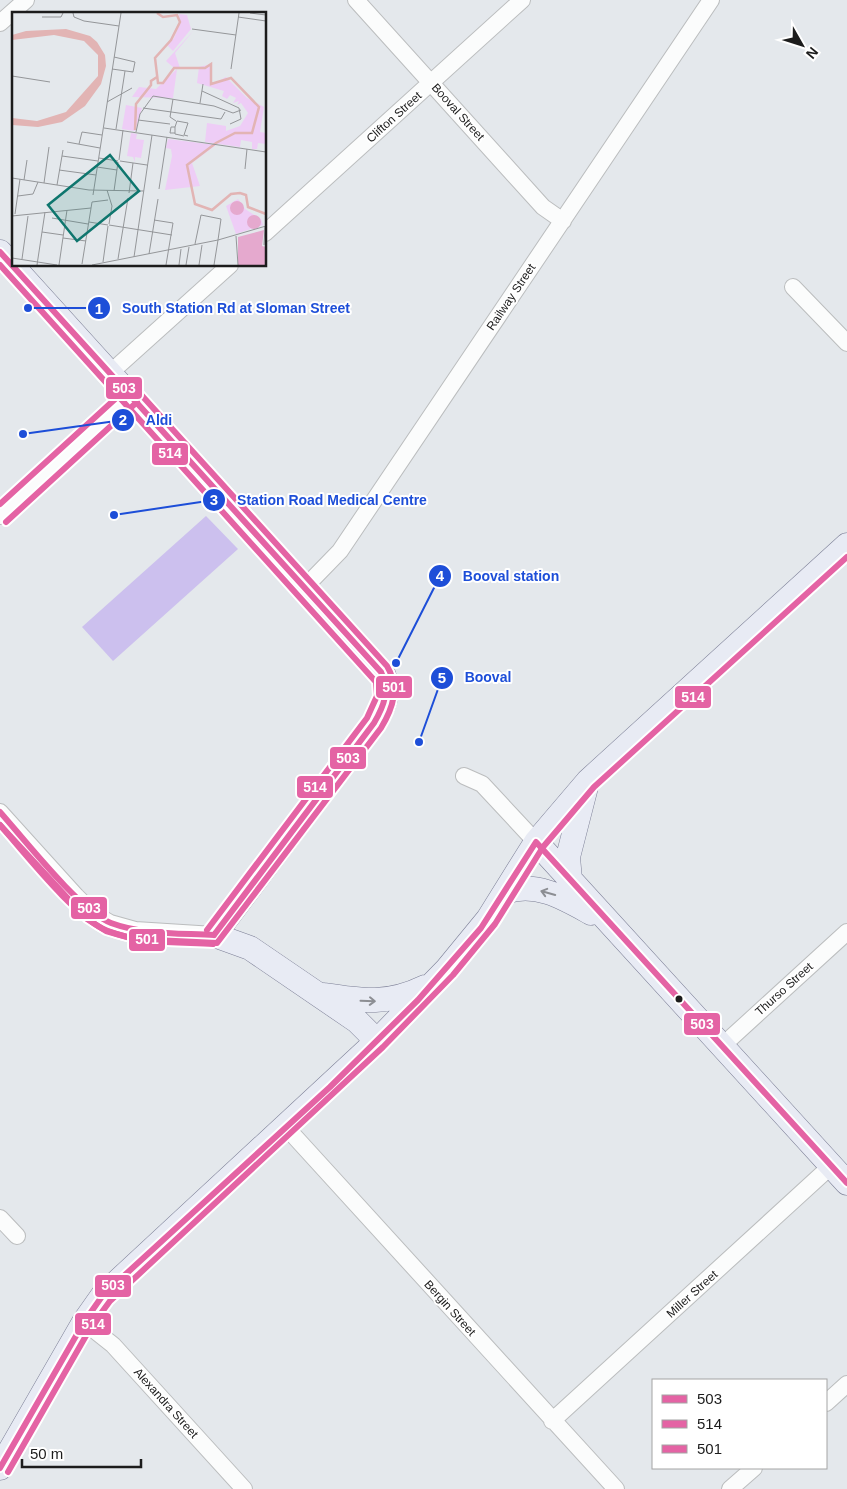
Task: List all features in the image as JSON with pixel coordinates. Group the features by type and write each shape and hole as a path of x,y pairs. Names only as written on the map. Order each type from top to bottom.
{"street":[{"path":"12,12 26,0"},
{"name":"Booval Street","path":"356,0 543,207 563,221"},
{"name":"Clifton Street","path":"266,232 522,0"},
{"name":"Railway Street","path":"304,588 340,551 711,0"},
{"path":"0,23 12,12"},
{"path":"0,252 12,265"},
{"path":"13,266 382,672 387,687 384,706 374,723 214,935"},
{"path":"110,372 229,266"},
{"path":"793,287 847,343"},
{"path":"0,516 131,396"},
{"path":"0,1468 84,1322 103,1295 377,1041 433,984 461,954 488,918 536,842 588,780 847,545"},
{"path":"464,776 482,784 847,1184"},
{"path":"570,880 568,857 588,780"},
{"path":"0,812 92,913 110,923 134,930 214,935 250,948 357,1021 377,1041"},
{"path":"505,892 530,888 554,895 607,922"},
{"name":"Thurso Street","path":"722,1046 847,932"},
{"path":"320,994 365,1001 379,1001 400,997 433,984"},
{"name":"Bergin Street","path":"285,1126 616,1489"},
{"name":"Miller Street","path":"552,1421 831,1166"},
{"path":"0,1218 17,1236"},
{"name":"Alexandra Street","path":"84,1322 113,1344 244,1489"},
{"path":"827,1402 847,1384"},
{"path":"730,1489 753,1469"}],"shaded area":[{"path":"206,516 238,549 113,661 82,627"}],"transit line":[{"name":"503","path":"0,252 12,265"},
{"name":"514","path":"0,265 376,682 377,696 367,718 207,930"},
{"name":"503","path":"13,266 381,672 384,679 385,698 381,711 374,723 214,935"},
{"name":"501","path":"0,504 125,390 135,388 387,666 391,674 394,690 392,705 381,728 217,943 134,939 106,931 87,919 0,825"},
{"name":"514","path":"6,522 137,402"},
{"name":"514","path":"8,1472 91,1327 110,1301 383,1047 453,975 495,924 543,847 594,787 847,557"},
{"name":"503","path":"0,812 53,874 84,905 111,923 136,930 214,935"},
{"name":"514","path":"0,825 51,884 81,914 95,924 108,931 134,938 160,942 213,944"},
{"name":"503","path":"0,1468 84,1322 103,1295 330,1087 418,1000 481,928 536,842 847,1183"}],"place":[{"name":"South Station Rd at Sloman Street","path":"28,308"},
{"name":"Aldi","path":"23,434"},
{"name":"Station Road Medical Centre","path":"114,515"},
{"name":"Booval station","path":"396,663"},
{"name":"Booval","path":"419,742"}]}
